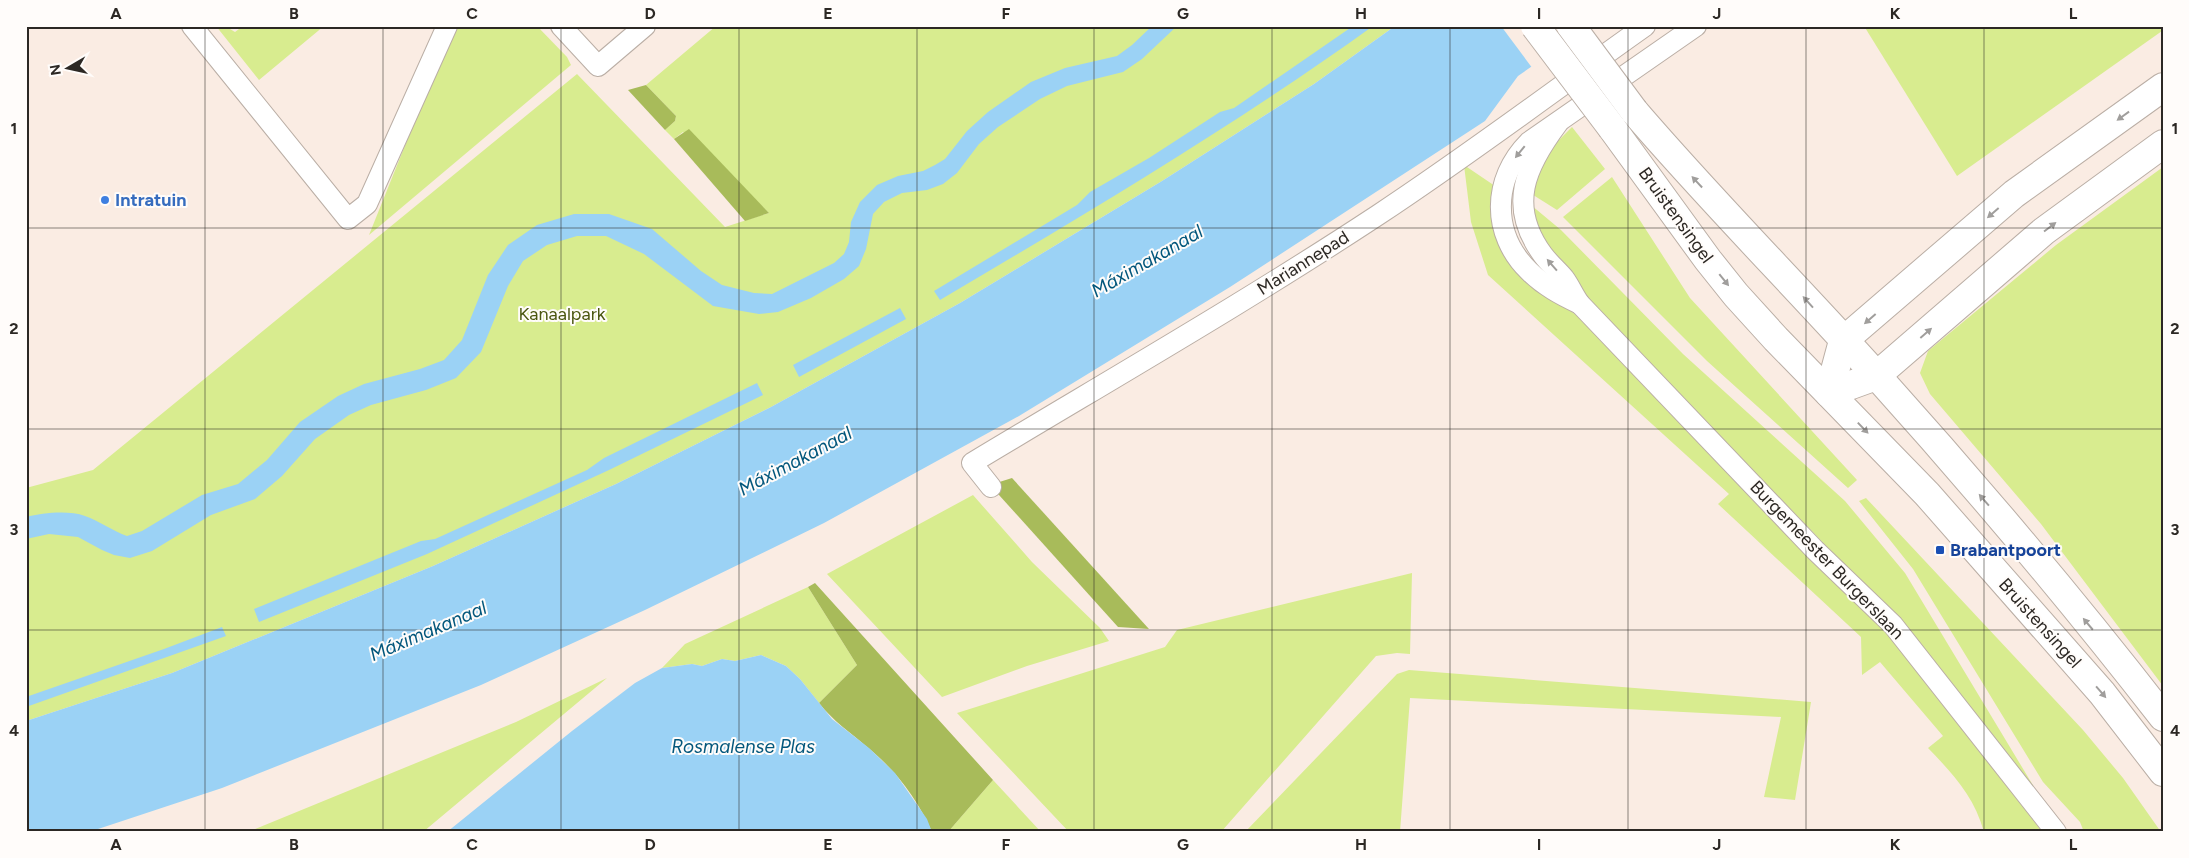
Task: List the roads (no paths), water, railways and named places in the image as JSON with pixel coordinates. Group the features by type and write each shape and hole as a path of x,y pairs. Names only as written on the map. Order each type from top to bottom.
{"main road":[{"name":"Bruistensingel","path":"1535,26 1736,295 1776,339 1830,392 1927,494 2102,693 2163,772"},
{"name":"Bruistensingel","path":"1571,26 1634,111 1670,153 1876,376 2011,530 2163,717"},
{"path":"1830,392 1844,341 2014,194 2163,87"},
{"path":"1830,392 1876,376 2044,231 2163,144"}],"street":[{"path":"192,26 348,219 367,204 446,26"},
{"path":"561,26 598,66 645,26"},
{"name":"Mariannepad","path":"991,487 972,463 1241,302 1378,215 1469,153 1645,26"},
{"name":"Burgemeester Burgerslaan","path":"1696,26 1529,142 1515,158 1503,184 1500,212 1506,237 1519,260 1529,272 1549,287 1580,304 1815,550 1893,625 2056,832"}],"water":[{"path":"1152,26 1177,26 1142,59 1123,72 1067,86 1040,99 998,127 979,144 957,173 943,184 927,190 902,193 884,202 873,214 866,249 859,266 844,279 811,298 778,312 759,314 713,306 644,254 606,236 577,236 547,245 523,261 508,286 481,352 456,378 426,390 371,405 349,415 315,439 282,476 255,499 211,515 152,551 130,558 114,555 78,537 49,534 26,539 26,517 40,514 78,514 127,536 142,531 202,495 238,484 267,460 300,422 338,396 364,384 420,369 444,360 462,340 488,275 508,245 537,225 574,214 609,214 652,229 701,271 722,285 754,293 772,294 834,263 844,254 849,242 851,222 860,202 877,185 898,176 923,171 945,159 967,131 988,112 1031,82 1065,68 1117,56"},
{"path":"1353,26 1373,26 1214,134 1050,235 940,300 934,291 1077,205 1090,192 1149,158 1220,112 1234,108"},
{"name":"Máximakanaal","path":"1395,26 1590,26 1518,76 1485,121 1230,287 1019,416 824,523 645,610 481,685 222,788 89,832 26,832 26,721 172,673 433,566 616,484 771,407 960,303 1162,181 1314,84"},
{"path":"900,308 906,319 799,377 793,365"},
{"path":"757,383 763,395 609,470 427,554 259,622 254,609 421,541 435,539 587,470 604,458"},
{"path":"222,627 226,636 26,707 26,697"},
{"name":"Rosmalense Plas","path":"761,655 786,666 800,679 832,719 869,748 895,773 927,819 932,832 447,832 572,731 635,683 662,668 692,664 702,666 722,659 735,661"}],"place":[{"name":"Intratuin","path":"105,200"},
{"name":"Brabantpoort","path":"1940,550"}],"park label":[{"name":"Kanaalpark","path":"562,314"}]}
